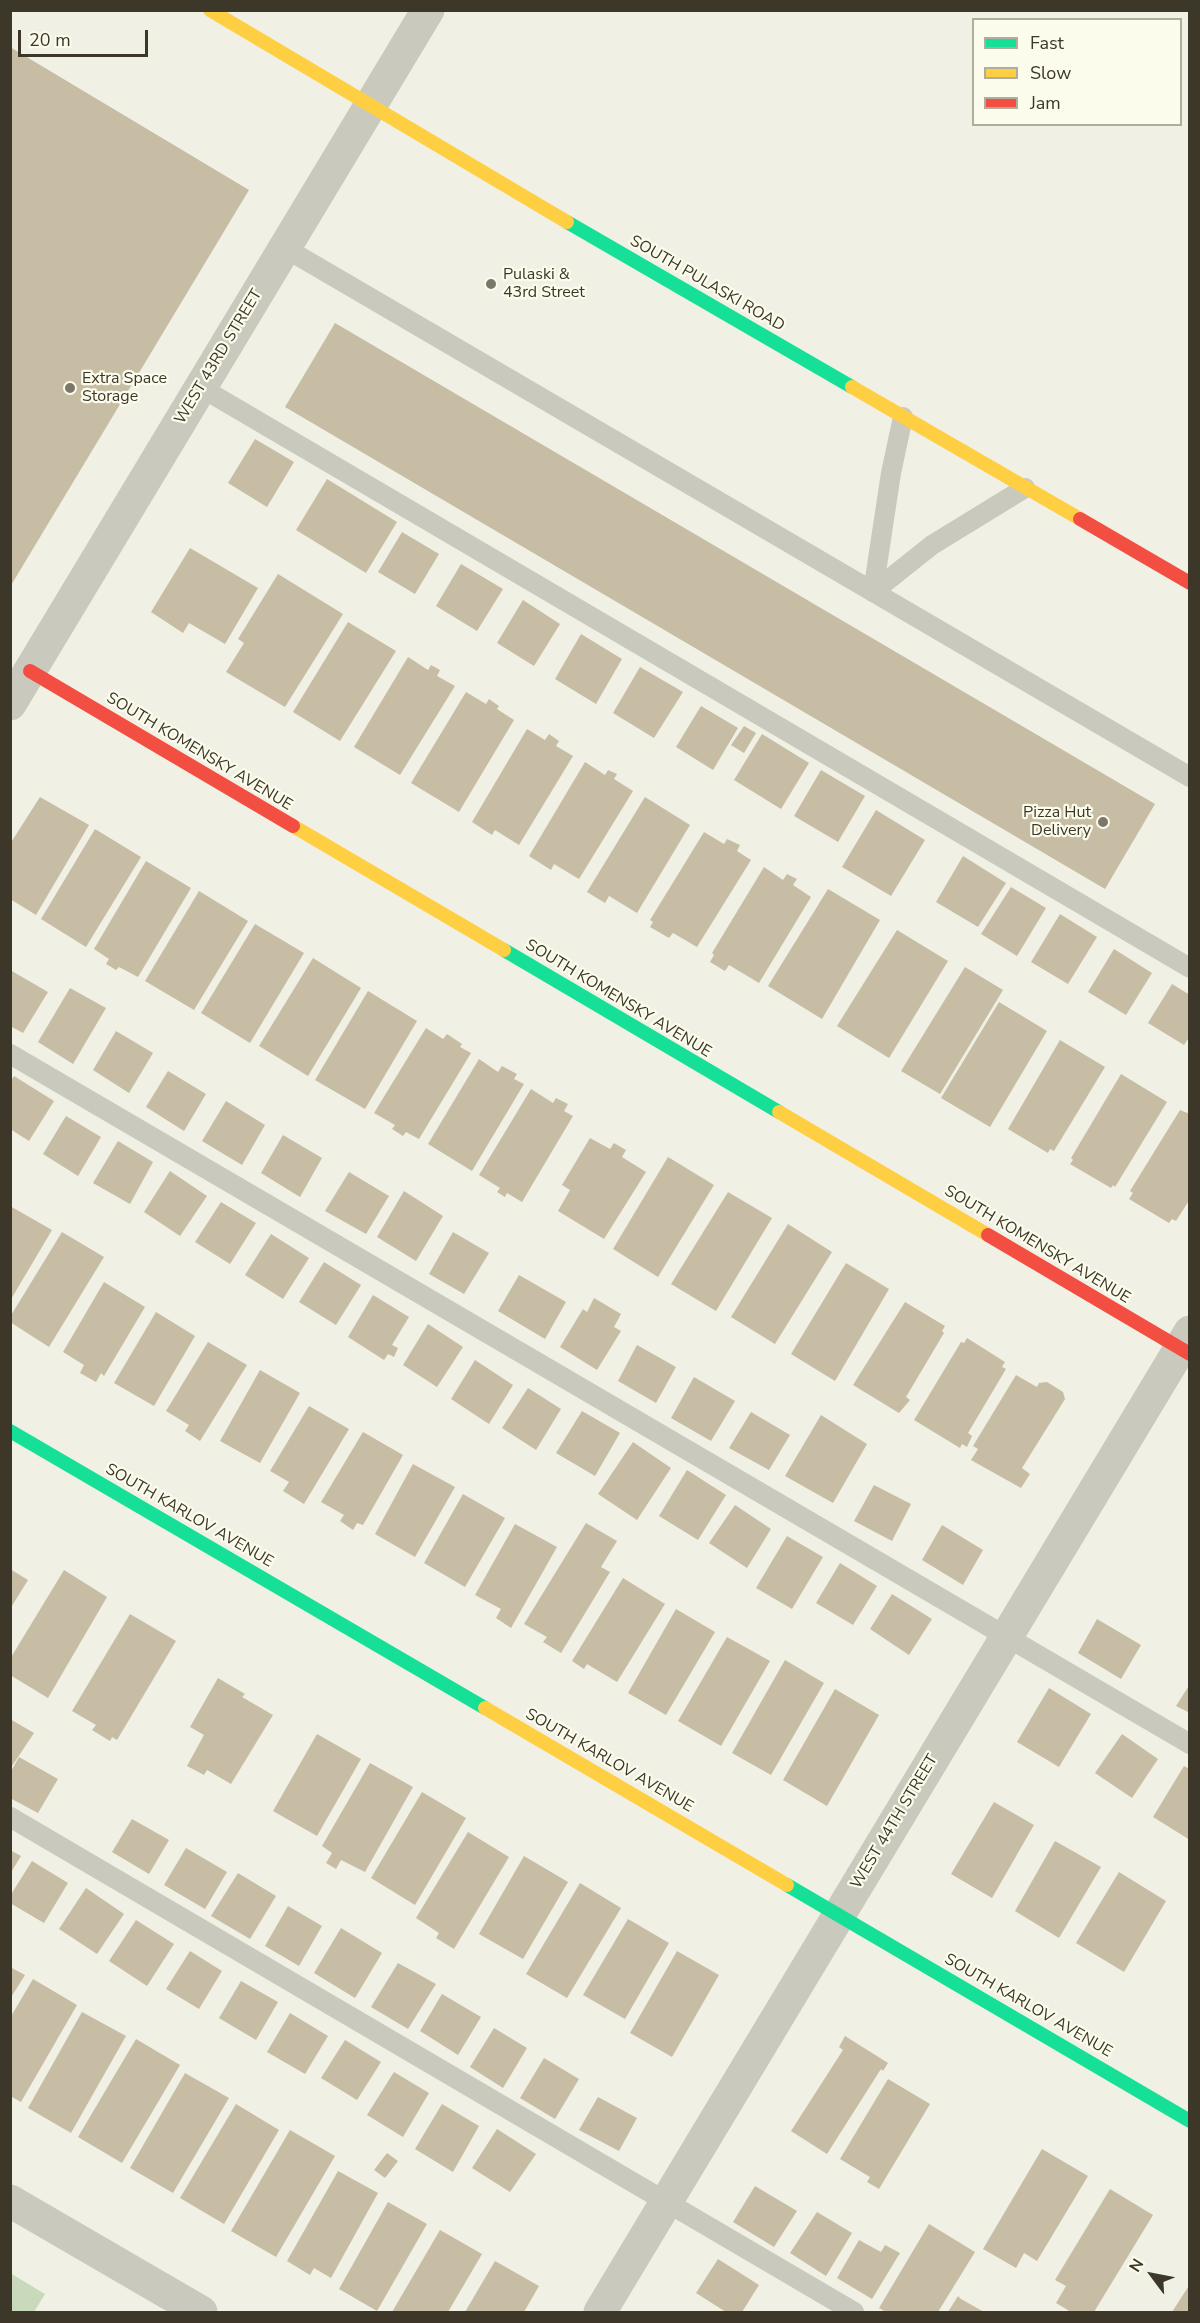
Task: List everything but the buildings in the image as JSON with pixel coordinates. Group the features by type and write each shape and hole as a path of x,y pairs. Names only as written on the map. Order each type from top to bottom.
{"street":[{"name":"SOUTH PULASKI ROAD","path":"210,10 370,107 1190,584"},
{"name":"WEST 43RD STREET","path":"10,704 428,10"},
{"name":"SOUTH KOMENSKY AVENUE","path":"30,671 1186,1345"},
{"name":"WEST 44TH STREET","path":"600,2313 1006,1637 1186,1345"},
{"name":"SOUTH KARLOV AVENUE","path":"10,1431 1190,2121"},
{"path":"10,2200 201,2313"}],"lane":[{"path":"285,248 1190,777"},
{"path":"200,387 1190,968"},
{"path":"873,592 891,473 903,417"},
{"path":"873,592 932,545 1025,488"},
{"path":"10,1054 1190,1744"},
{"path":"10,1817 854,2313"}],"green space":[{"path":"10,2273 45,2294 34,2312 11,2312"}],"traffic: fast":[{"path":"567,222 852,387"},
{"path":"504,950 779,1112"},
{"path":"10,1431 485,1708"},
{"path":"787,1885 1190,2121"}],"traffic: slow":[{"path":"210,10 567,222"},
{"path":"852,387 1080,519"},
{"path":"293,826 504,950"},
{"path":"779,1112 988,1235"},
{"path":"485,1708 787,1885"}],"traffic: jam":[{"path":"1080,519 1190,583"},
{"path":"30,671 293,826"},
{"path":"988,1235 1190,1354"}],"place":[{"name":"Pulaski & 43rd Street","path":"491,284"},
{"name":"Extra Space Storage","path":"70,388"},
{"name":"Pizza Hut Delivery","path":"1103,822"}]}
